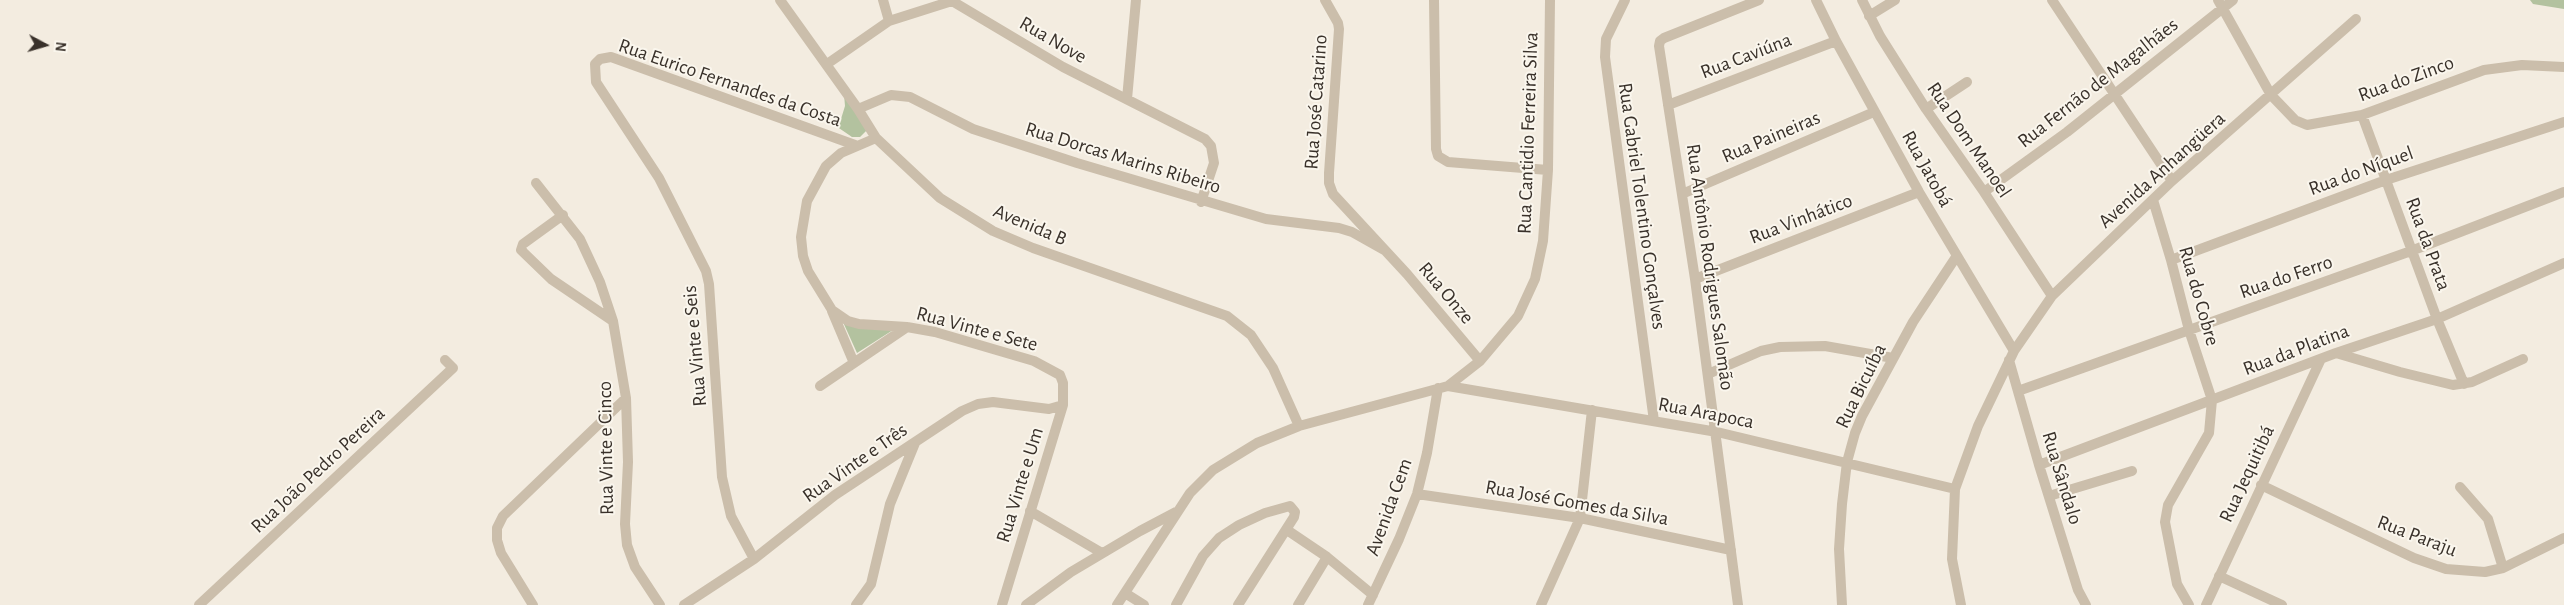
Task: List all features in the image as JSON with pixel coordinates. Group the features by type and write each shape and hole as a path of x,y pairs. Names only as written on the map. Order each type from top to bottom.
{"street":[{"name":"Avenida B","path":"780,0 827,64 876,138 940,198 993,231 1033,248 1227,316 1239,324 1251,336 1273,368 1299,426"},
{"path":"883,0 889,21"},
{"path":"1127,99 1136,0"},
{"name":"Rua José Catarino","path":"1325,0 1338,23 1339,29 1329,183 1339,200 1384,250"},
{"path":"1434,0 1436,149 1438,156 1448,162 1548,170"},
{"name":"Rua Cantidio Ferreira Silva","path":"1117,605 1190,493 1213,470 1257,443 1299,426 1443,387 1480,361 1518,316 1535,278 1543,241 1548,170 1550,0"},
{"name":"Rua Gabriel Tolentino Gonçalves","path":"1625,0 1606,40 1605,57 1654,421"},
{"name":"Rua Antônio Rodrigues Salomão","path":"1738,605 1717,432 1659,46 1660,41 1760,0"},
{"name":"Rua Jatobá","path":"1816,0 1874,112 2011,356"},
{"name":"Rua Dom Manoel","path":"1862,0 1869,16 1926,109 1984,192 2052,296"},
{"path":"1869,16 1895,0"},
{"path":"2052,0 2113,95 2172,181"},
{"name":"Rua Fernão de Magalhães","path":"1984,192 2113,95 2221,4 2233,0"},
{"name":"Rua Nove","path":"827,64 889,21 952,1 1064,67 1205,139 1211,146 1214,163 1201,202"},
{"name":"Rua do Zinco","path":"2221,4 2271,95 2295,120 2307,124 2362,115 2484,70 2522,64 2564,67"},
{"name":"Avenida Anhangüera","path":"1961,605 1952,559 1955,489 1978,426 2011,356 2052,296 2172,181 2356,20"},
{"name":"Rua Caviúna","path":"1668,105 1836,41"},
{"name":"Rua Eurico Fernandes da Costa","path":"595,64 600,59 612,57 855,145"},
{"name":"Rua Vinte e Seis","path":"595,64 596,82 659,178 706,271 709,284 722,476 732,516 754,559"},
{"path":"1926,109 1967,82"},
{"name":"Rua Dorcas Marins Ribeiro","path":"858,109 891,95 910,98 973,130 1201,202 1266,219 1339,228 1352,232 1384,250"},
{"name":"Rua Paineiras","path":"1682,194 1874,112"},
{"name":"Rua da Prata","path":"2362,115 2411,251 2464,384"},
{"name":"Rua do Níquel","path":"2172,260 2386,180 2564,122"},
{"name":"Rua Vinte e Sete","path":"876,138 855,145 841,153 826,166 807,201 800,237 802,256 808,271 832,310 848,322 907,327 935,332 1034,361 1060,374"},
{"name":"Rua Vinte e Cinco","path":"536,183 580,239 596,274 613,321 626,398 628,462 625,524 627,545 635,567 660,605"},
{"name":"Rua Vinhático","path":"1695,279 1919,192"},
{"name":"Rua do Ferro","path":"2018,391 2411,251 2564,192"},
{"name":"Rua do Cobre","path":"2153,200 2172,260 2189,330 2212,400"},
{"path":"563,215 523,244 521,250 551,279 613,321"},
{"name":"Rua Onze","path":"1384,250 1407,274 1480,361"},
{"name":"Rua Bicuíba","path":"1842,605 1839,549 1847,462 1862,416 1913,322 1956,257"},
{"name":"Rua da Platina","path":"2039,466 2336,353 2437,319 2564,263"},
{"path":"832,310 854,363"},
{"path":"820,386 907,327"},
{"path":"1708,374 1761,351 1780,347 1825,346 1893,358"},
{"path":"2336,353 2442,384 2464,384 2523,359"},
{"name":"Rua Sândalo","path":"2011,356 2018,391 2039,466 2078,590 2086,605"},
{"name":"Rua Jequitibá","path":"2206,605 2321,359"},
{"name":"Rua João Pedro Pereira","path":"199,605 453,368 445,360"},
{"name":"Rua Vinte e Um","path":"1002,605 1063,405 1065,391 1060,374"},
{"name":"Rua Arapoca","path":"1443,387 1717,432 1955,489"},
{"name":"Avenida Cem","path":"1368,605 1417,494 1443,387"},
{"path":"533,605 502,553 497,540 497,528 503,516 626,398"},
{"path":"2189,605 2177,584 2165,522 2168,505 2209,433 2212,400"},
{"name":"Rua Vinte e Três","path":"684,605 754,559 835,495 962,410 978,404 993,402 1049,409 1063,405"},
{"path":"1541,605 1580,518 1592,410"},
{"path":"856,605 871,584 890,504 916,442"},
{"path":"2049,496 2132,472"},
{"name":"Rua Paraju","path":"2261,484 2422,561 2446,569 2465,572 2485,572 2503,568 2564,538"},
{"path":"2460,486 2488,519 2503,568"},
{"name":"Rua José Gomes da Silva","path":"1417,494 1580,518 1731,550"},
{"path":"1176,605 1202,556 1219,538 1239,525 1265,513 1286,505 1293,508 1294,517 1287,530 1238,605"},
{"path":"1030,511 1102,553"},
{"path":"1026,605 1102,553 1177,512"},
{"path":"1287,530 1327,557 1373,595"},
{"path":"1298,605 1327,557"},
{"path":"2219,576 2282,605"},
{"path":"1124,593 1144,605"}],"green space":[{"path":"2530,0 2564,0 2564,9 2533,4"},
{"path":"844,94 867,130 860,137 852,137 833,124 841,119 845,106"},
{"path":"843,322 893,330 857,353"}]}
